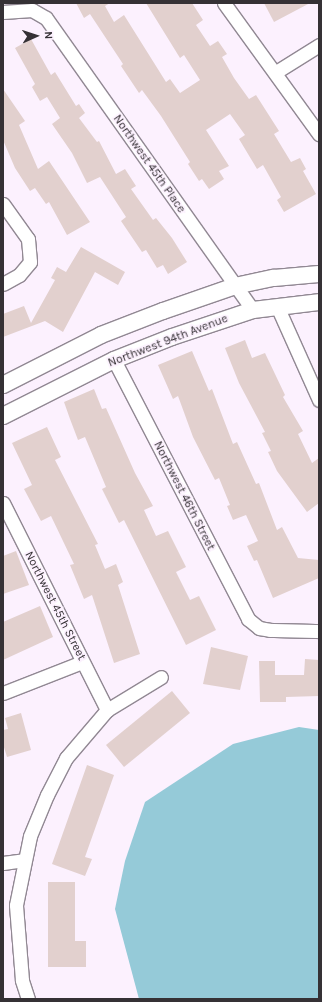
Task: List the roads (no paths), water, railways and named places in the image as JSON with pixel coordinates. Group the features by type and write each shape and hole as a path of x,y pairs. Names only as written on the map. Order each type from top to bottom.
{"street":[{"path":"224,3 276,72 319,134"},
{"name":"Northwest 45th Place","path":"3,12 32,10 46,18 253,310"},
{"path":"276,72 319,45"},
{"path":"3,204 28,240 30,262 19,275 3,284"},
{"path":"3,385 101,335 235,286 274,278 319,274"},
{"name":"Northwest 94th Avenue","path":"3,416 114,360 172,337 253,310 319,302"},
{"path":"277,306 319,400"},
{"name":"Northwest 46th Street","path":"114,360 248,618 259,628 319,631"},
{"name":"Northwest 45th Street","path":"3,503 7,520 106,710"},
{"path":"3,693 82,662"},
{"path":"28,999 22,980 9,905 47,795 66,758 106,710 160,677"},
{"path":"3,863 24,860"}],"water":[{"path":"299,727 319,730 319,999 139,999 115,909 125,861 145,802 233,744"}]}
